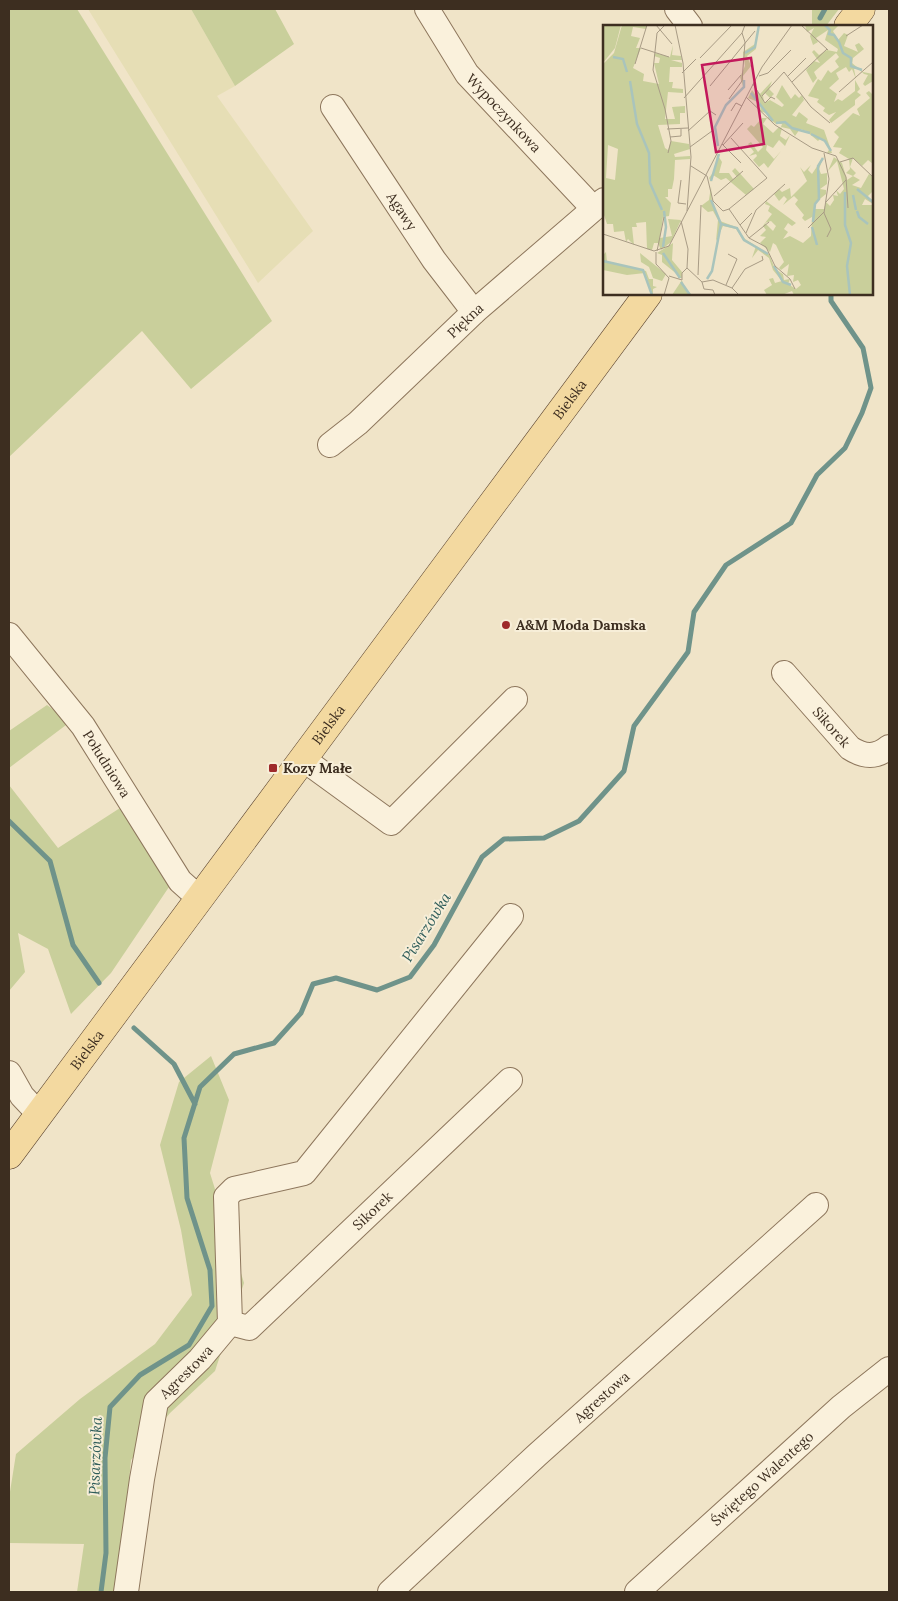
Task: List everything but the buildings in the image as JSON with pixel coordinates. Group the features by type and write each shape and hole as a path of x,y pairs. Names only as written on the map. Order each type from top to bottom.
{"main road":[{"path":"849,25 861,9"},
{"name":"Bielska","path":"9,1154 647,295"}],"street":[{"name":"Wypoczynkowa","path":"427,9 467,74 599,204"},
{"path":"677,9 689,25"},
{"name":"Agawy","path":"333,108 434,260 474,312"},
{"name":"Piękna","path":"330,445 358,423 474,312 599,204"},
{"name":"Południowa","path":"9,634 83,726 180,881 199,898"},
{"name":"Sikorek","path":"784,673 850,748 860,754 871,756 883,752 889,747"},
{"path":"303,759 391,823 515,699"},
{"path":"230,1323 226,1197 234,1189 304,1173 511,916"},
{"path":"9,1073 22,1096 39,1114"},
{"name":"Sikorek","path":"230,1323 249,1328 510,1080"},
{"name":"Agrestowa","path":"390,1592 537,1455 816,1205"},
{"name":"Agrestowa","path":"126,1592 142,1479 156,1402 200,1359 230,1323"},
{"name":"Świętego Walentego","path":"637,1592 841,1407 889,1369"}],"shaded area":[{"path":"88,9 191,9 235,86 217,96 313,231 258,283"}],"green space":[{"path":"9,9 77,9 272,321 191,389 142,331 9,457"},
{"path":"191,9 275,9 294,44 235,86"},
{"path":"812,9 839,9 827,25 812,25"},
{"path":"47,705 70,722 9,768 9,731"},
{"path":"9,785 58,848 120,808 171,884 111,973 71,1014 48,949 18,933 25,972 9,991"},
{"path":"211,1056 229,1100 210,1173 244,1283 215,1371 170,1413 131,1460 119,1592 77,1592 84,1544 9,1543 9,1498 16,1454 80,1399 155,1344 192,1295 181,1230 160,1145 179,1082"}],"waterway":[{"name":"Pisarzówka","path":"820,18 825,9"},
{"name":"Pisarzówka","path":"101,1592 106,1553 105,1458 110,1407 140,1375 189,1345 212,1306 210,1270 187,1198 184,1138 200,1087 234,1054 274,1043 301,1013 313,984 336,978 377,990 410,977 434,945 482,857 504,839 544,838 579,821 624,771 634,726 688,652 694,612 726,565 791,523 817,475 845,448 862,413 871,388 863,348 831,301 831,295"},
{"path":"9,821 50,861 73,945 99,983"},
{"path":"134,1028 174,1064 195,1104"}],"place":[{"name":"A&M Moda Damska","path":"506,625"},
{"name":"Kozy Małe","path":"273,768"}]}
